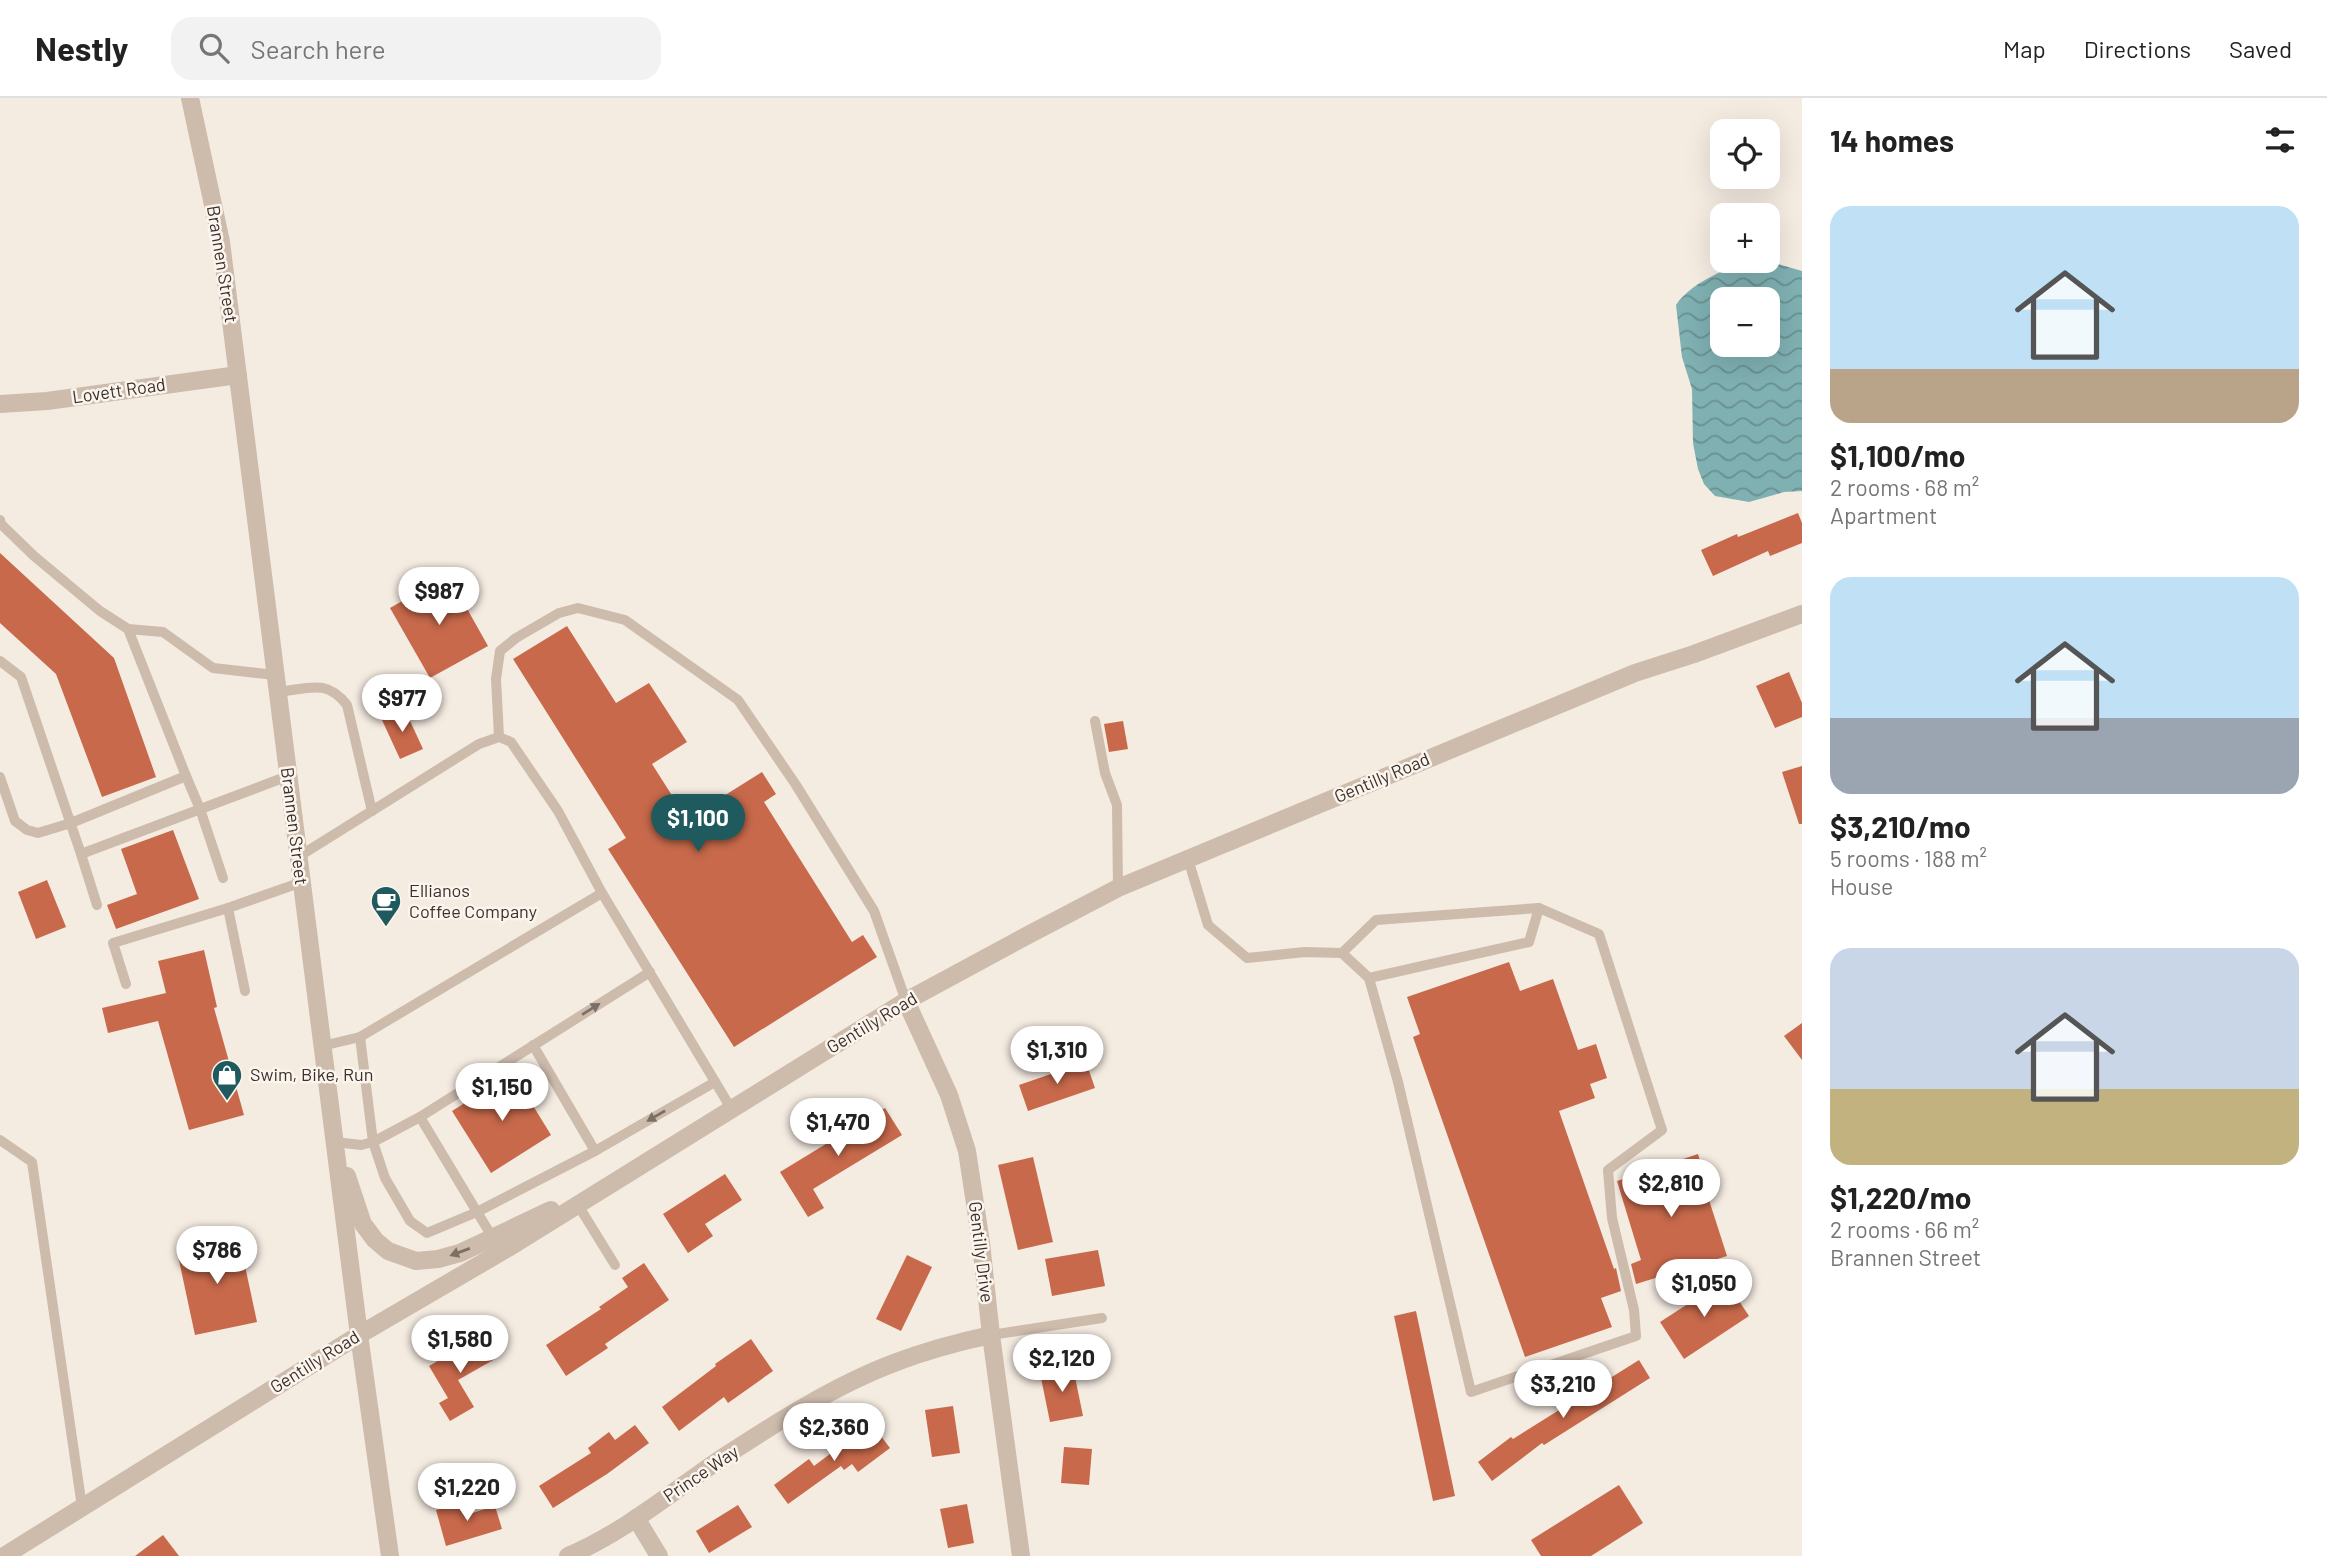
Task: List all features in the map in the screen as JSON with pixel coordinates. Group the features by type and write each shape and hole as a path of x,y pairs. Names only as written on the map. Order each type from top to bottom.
{"street":[{"name":"Brannen Street","path":"190,98 221,242 359,1335 390,1556"},
{"name":"Lovett Road","path":"0,404 47,401 237,375"},
{"name":"Gentilly Road","path":"4,1556 359,1335 578,1205 906,1001 1118,888 1635,673 1802,614"},
{"name":"Gentilly Drive","path":"906,1001 949,1095 967,1151 1021,1556"},
{"path":"335,1142 363,1224 388,1251 416,1261 460,1253 633,1171"},
{"name":"Prince Way","path":"568,1556 636,1518 727,1455 827,1394 892,1364 953,1343 991,1335"},
{"path":"636,1518 659,1556"}],"lane":[{"path":"0,523 34,556 100,611 128,629 163,632 213,668 276,684 326,687 338,693 347,705 372,811"},
{"path":"499,737 496,679 500,651 516,638 559,613 578,608 625,620 738,700 796,785 874,911 906,1001"},
{"path":"128,629 200,809 223,878"},
{"path":"0,662 21,677 97,905"},
{"path":"1095,721 1105,773 1117,805 1118,888"},
{"path":"298,857 479,744 499,737 511,742 558,811 603,894 732,1110"},
{"path":"0,777 15,821 27,830 38,833 71,823 186,776"},
{"path":"81,854 288,776"},
{"path":"1188,859 1208,925 1247,958 1305,952 1342,953 1369,978 1398,1082 1471,1392 1636,1336 1634,1310 1612,1218 1608,1170 1662,1130 1599,934 1539,908 1376,920 1342,953"},
{"path":"126,984 113,943 302,882"},
{"path":"322,1046 360,1037 603,894"},
{"path":"228,908 245,991"},
{"path":"1369,978 1529,942 1539,908"},
{"path":"335,1142 361,1145 373,1142 420,1117 650,972"},
{"path":"360,1037 373,1142 385,1178 410,1221 427,1233 477,1212 595,1151 715,1082"},
{"path":"533,1045 595,1151"},
{"path":"420,1117 493,1238"},
{"path":"0,1140 32,1162 82,1507"},
{"path":"578,1205 615,1265"},
{"path":"991,1335 1102,1318"}],"water":[{"path":"1780,265 1802,271 1802,491 1784,492 1749,502 1715,496 1704,484 1698,469 1693,443 1692,389 1682,357 1676,305 1690,290 1717,274 1780,273"}],"building":[{"path":"1798,513 1802,523 1802,543 1770,556 1768,551 1713,576 1701,550 1737,534 1738,537"},
{"path":"0,553 114,658 156,777 102,797 56,674 0,623"},
{"path":"448,575 488,646 430,678 390,608"},
{"path":"567,626 616,703 649,683 687,742 652,764 687,819 762,772 776,794 764,802 852,942 863,935 877,957 734,1047 608,849 626,838 513,659"},
{"path":"1789,672 1802,703 1802,717 1775,728 1756,686"},
{"path":"405,710 423,749 400,759 382,720"},
{"path":"1123,721 1128,749 1109,752 1104,724"},
{"path":"1802,766 1802,824 1799,824 1782,772"},
{"path":"173,830 199,899 116,929 107,905 137,894 121,849"},
{"path":"47,880 66,927 36,939 18,892"},
{"path":"204,950 217,1007 214,1008 244,1115 189,1130 158,1021 108,1033 102,1008 166,993 158,961"},
{"path":"1509,962 1520,991 1553,979 1578,1050 1596,1044 1607,1078 1590,1084 1595,1098 1559,1111 1614,1269 1616,1268 1621,1291 1601,1298 1612,1327 1525,1357 1413,1037 1420,1034 1407,997"},
{"path":"1802,1023 1802,1060 1784,1036"},
{"path":"1086,1062 1095,1088 1028,1111 1019,1085"},
{"path":"513,1073 551,1135 491,1173 452,1111"},
{"path":"885,1108 902,1135 813,1189 824,1208 808,1217 780,1172"},
{"path":"1698,1154 1704,1174 1701,1175 1727,1256 1636,1284 1631,1264 1641,1260 1617,1181"},
{"path":"1033,1157 1053,1242 1018,1250 998,1165"},
{"path":"725,1174 742,1200 705,1224 713,1236 688,1253 663,1214"},
{"path":"239,1238 257,1322 195,1335 177,1251"},
{"path":"1098,1250 1105,1286 1052,1296 1045,1259"},
{"path":"907,1255 932,1267 901,1331 876,1319"},
{"path":"644,1263 669,1300 605,1344 608,1348 566,1376 546,1345 601,1309 599,1307 628,1287 622,1278"},
{"path":"1725,1280 1749,1316 1684,1359 1660,1322"},
{"path":"1416,1311 1455,1496 1433,1501 1394,1316"},
{"path":"481,1336 495,1359 458,1380 474,1407 450,1421 439,1403 448,1398 429,1366"},
{"path":"751,1339 773,1371 728,1403 724,1397 679,1431 662,1407"},
{"path":"1639,1360 1650,1378 1544,1445 1542,1443 1492,1481 1478,1462 1511,1437 1513,1439"},
{"path":"1073,1367 1083,1416 1050,1422 1040,1373"},
{"path":"953,1406 960,1453 932,1457 925,1410"},
{"path":"871,1423 890,1448 858,1472 852,1464 844,1470 841,1466 788,1504 774,1485 809,1459 814,1466"},
{"path":"635,1425 649,1443 607,1474 553,1508 539,1486 591,1453 588,1448 609,1432 615,1440"},
{"path":"1064,1447 1092,1449 1089,1485 1061,1483"},
{"path":"1619,1485 1643,1523 1591,1556 1541,1556 1531,1540"},
{"path":"465,1502 469,1514 495,1506 502,1529 446,1546 436,1510"},
{"path":"967,1504 974,1543 948,1548 940,1509"},
{"path":"738,1505 752,1527 709,1553 696,1531"},
{"path":"163,1535 179,1556 135,1556"}],"place":[{"name":"Ellianos Coffee Company","path":"386,928"},
{"name":"Swim, Bike, Run","path":"227,1102"}]}
